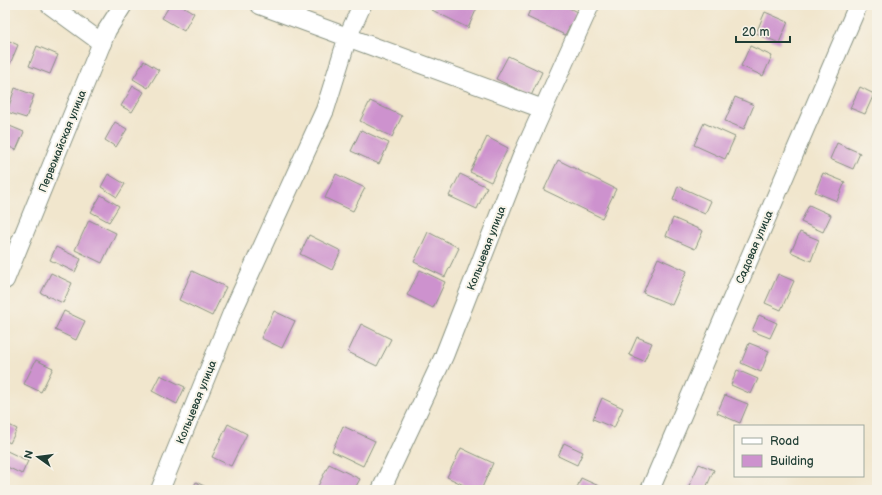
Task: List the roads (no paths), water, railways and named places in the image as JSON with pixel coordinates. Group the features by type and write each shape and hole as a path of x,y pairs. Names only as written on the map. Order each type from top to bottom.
{"street":[{"path":"50,5 102,43"},
{"name":"Первомайская улица","path":"5,280 107,30 123,5"},
{"path":"260,5 348,36 543,109"},
{"name":"Кольцевая улица","path":"160,490 232,313 325,110 348,36 362,5"},
{"name":"Кольцевая улица","path":"381,490 444,356 522,156 590,5"},
{"name":"Садовая улица","path":"650,490 858,5"}]}
